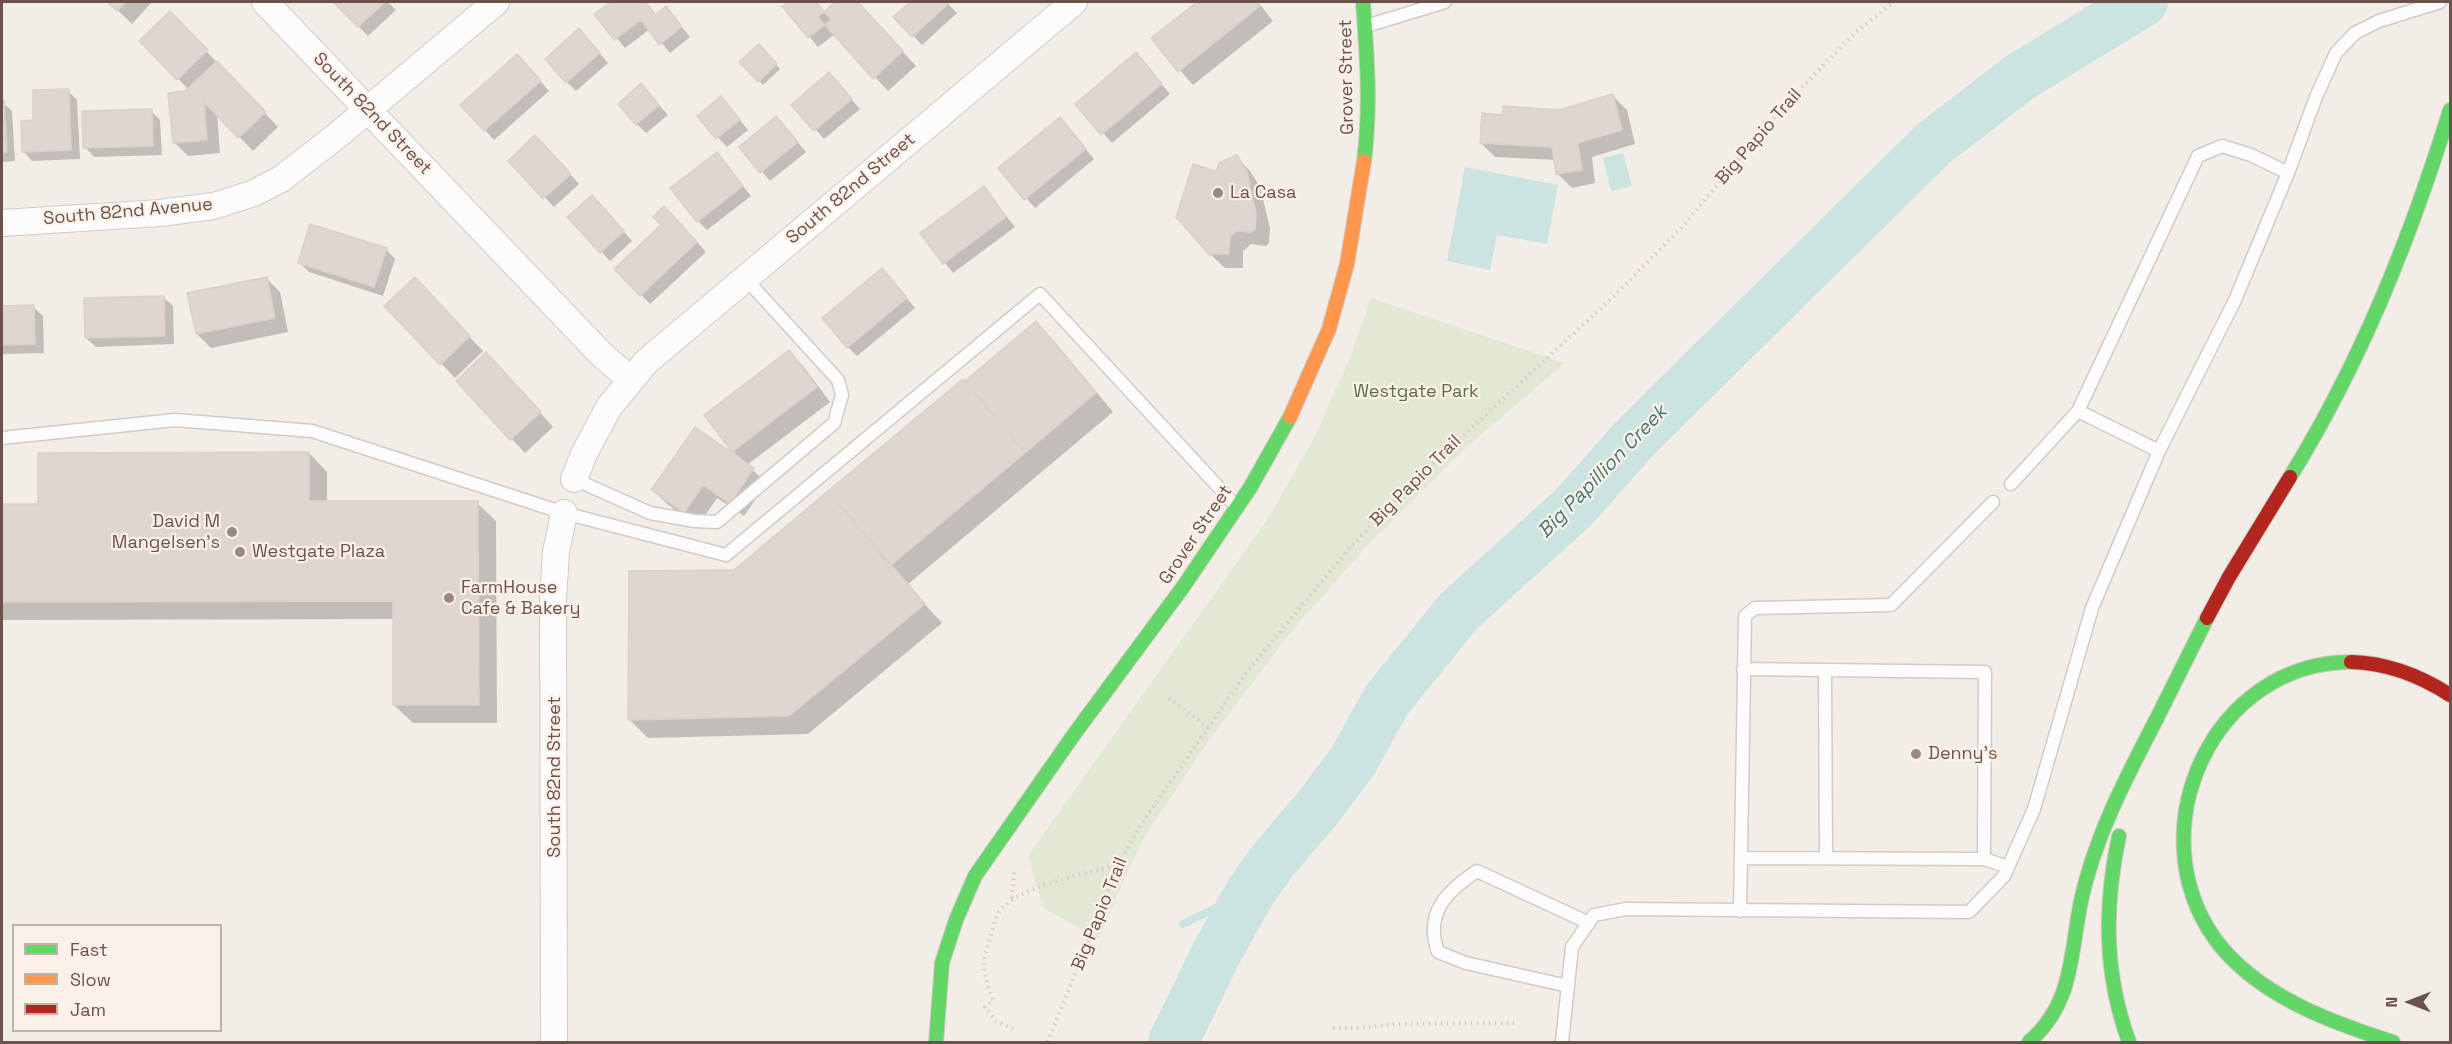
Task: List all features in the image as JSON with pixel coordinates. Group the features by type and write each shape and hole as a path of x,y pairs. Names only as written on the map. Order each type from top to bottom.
{"main road":[{"name":"Grover Street","path":"936,1042 942,963 956,920 975,876 1075,733 1183,587 1237,507 1288,423 1329,329 1347,264 1361,191 1368,131 1366,26 1363,2"},
{"path":"2029,1042 2044,1032 2055,1016 2067,982 2082,899 2099,840 2119,790 2197,636 2230,575 2319,428 2385,298 2419,208 2451,110"},
{"path":"2393,1042 2336,1023 2302,1008 2247,971 2221,944 2201,916 2190,884 2185,853 2184,817 2192,779 2197,768 2207,747 2230,716 2258,692 2296,671 2335,662 2373,664 2416,675 2451,695"},
{"path":"2129,1042 2114,996 2108,962 2107,920 2116,850 2146,739"}],"street":[{"name":"South 82nd Street","path":"265,2 602,355 631,380"},
{"name":"South 82nd Avenue","path":"2,223 160,213 214,206 254,193 280,178 368,109 496,2"},
{"name":"South 82nd Street","path":"574,479 584,454 609,407 646,362 1074,2"},
{"name":"South 82nd Street","path":"554,1042 553,600 556,552 564,513"}],"lane":[{"path":"1366,26 1445,2"},
{"path":"1562,1042 1572,947 1594,915 1626,909 1969,912 2004,876 2034,809 2092,608 2159,451 2235,300 2288,173 2316,97 2336,53 2355,33 2379,21 2440,2"},
{"path":"2012,484 2078,411 2198,156 2222,146 2251,155 2288,173"},
{"path":"574,479 650,513 695,521 717,522 834,423 842,395 838,380 745,278"},
{"path":"2,438 175,420 312,430 564,513 726,555 1040,294 1237,507"},
{"path":"2078,411 2159,451"},
{"path":"1740,911 1745,616 1755,608 1891,605 1993,502"},
{"path":"1743,669 1985,672 1984,859"},
{"path":"1825,671 1826,858"},
{"path":"1741,858 1984,859 2008,867"},
{"path":"1568,986 1466,963 1438,952 1432,935 1441,902 1457,884 1477,871 1589,923"}],"path":[{"name":"Big Papio Trail","path":"1048,1042 1118,864 1144,820 1246,673 1357,541 1405,490 1614,296 1673,237 1785,105 1856,32 1894,2"},
{"path":"1168,698 1209,728"},
{"path":"1013,1029 996,1021 985,1007 993,1000 984,978 984,957 999,913 1012,898 1032,889 1118,864"},
{"path":"1334,1028 1397,1024 1514,1023"}],"green space":[{"name":"Westgate Park","path":"1371,298 1565,363 1471,443 1367,546 1291,632 1210,739 1146,834 1099,939 1043,908 1028,856 1269,517 1314,438 1349,360"}],"water":[{"path":"1623,153 1632,186 1611,191 1603,158"},
{"path":"1465,167 1558,185 1547,244 1497,235 1490,270 1447,261"}],"building":[{"path":"107,2 126,2 117,11"},
{"path":"333,2 385,2 358,27"},
{"path":"611,2 645,2 655,15 666,6 682,27 659,45 641,20 614,40 594,14"},
{"path":"788,2 816,2 831,20 808,38 782,6"},
{"path":"835,2 858,2 903,51 873,79 818,17"},
{"path":"910,2 949,3 912,37 893,17"},
{"path":"1197,2 1257,2 1260,6 1178,72 1151,38"},
{"path":"170,11 208,50 177,80 139,41"},
{"path":"579,28 600,53 566,83 545,59"},
{"path":"759,44 777,64 758,82 739,62"},
{"path":"1136,52 1162,84 1101,135 1075,104"},
{"path":"517,54 541,81 484,131 460,105"},
{"path":"217,61 266,112 238,138 204,102 207,140 173,143 168,93 185,91"},
{"path":"829,72 852,99 814,131 791,105"},
{"path":"641,83 659,105 636,125 618,104"},
{"path":"69,89 71,150 22,152 21,121 33,120 33,90"},
{"path":"1613,94 1622,130 1578,143 1582,170 1556,174 1552,147 1480,143 1482,113 1502,115 1503,106 1558,110"},
{"path":"721,96 740,120 716,139 697,116"},
{"path":"2,100 4,100 7,152 2,153"},
{"path":"152,109 153,146 83,148 82,111"},
{"path":"776,116 798,142 760,173 739,147"},
{"path":"1060,117 1086,149 1024,200 998,168"},
{"path":"535,135 571,174 543,199 508,161"},
{"path":"717,152 743,186 697,222 670,188"},
{"name":"La Casa","path":"1237,155 1247,172 1256,213 1255,229 1251,232 1236,231 1230,237 1229,254 1210,256 1176,217 1193,164 1216,171 1219,163"},
{"path":"984,186 1006,217 943,264 920,233"},
{"path":"592,195 624,231 600,253 567,217"},
{"path":"664,206 697,242 640,296 614,269 661,225 653,217"},
{"path":"310,224 387,248 374,287 298,263"},
{"path":"882,268 907,298 847,348 822,318"},
{"path":"267,277 275,318 196,334 187,293"},
{"path":"415,277 470,336 440,365 384,306"},
{"path":"164,296 165,336 85,338 84,298"},
{"path":"34,305 35,344 2,345 2,306"},
{"path":"1036,321 1096,393 1025,453 965,381"},
{"path":"789,350 817,387 732,452 704,415"},
{"path":"486,352 541,412 510,440 456,381"},
{"path":"963,379 1025,453 890,566 828,491"},
{"path":"695,427 754,468 730,504 703,485 684,513 651,490"},
{"name":"Westgate Plaza","path":"309,452 309,501 478,501 479,705 393,705 393,601 2,602 2,504 38,504 38,453"},
{"path":"828,491 925,604 789,716 628,720 629,571 734,570"}],"waterway":[{"name":"Big Papillion Creek","path":"1173,1042 1218,950 1251,891 1353,761 1386,701 1459,611 1573,508 1637,436 1933,144 2020,77 2143,2"},
{"path":"1183,924 1251,891"}],"traffic: fast":[{"path":"1363,2 1368,102 1364,161"},
{"path":"2290,477 2316,434 2382,299 2418,206 2450,110"},
{"path":"936,1042 942,963 956,920 975,876 1075,733 1183,587 1250,488 1290,417"},
{"path":"2029,1042 2044,1027 2055,1011 2068,977 2081,901 2103,830 2207,618"},
{"path":"2351,662 2302,669 2261,690 2227,721 2202,760 2187,803 2184,850 2193,896 2215,939 2232,959 2251,976 2296,1004 2344,1025 2393,1042"},
{"path":"2119,836 2111,888 2109,940 2115,991 2129,1042"}],"traffic: slow":[{"path":"1290,417 1329,329 1347,264 1364,161"}],"traffic: jam":[{"path":"2207,618 2229,577 2290,477"},
{"path":"2351,662 2403,671 2450,695"}],"place":[{"name":"La Casa","path":"1218,193"},
{"name":"David M Mangelsen's","path":"232,532"},
{"name":"Westgate Plaza","path":"240,552"},
{"name":"FarmHouse Cafe & Bakery","path":"449,598"},
{"name":"Denny's","path":"1916,754"}]}
